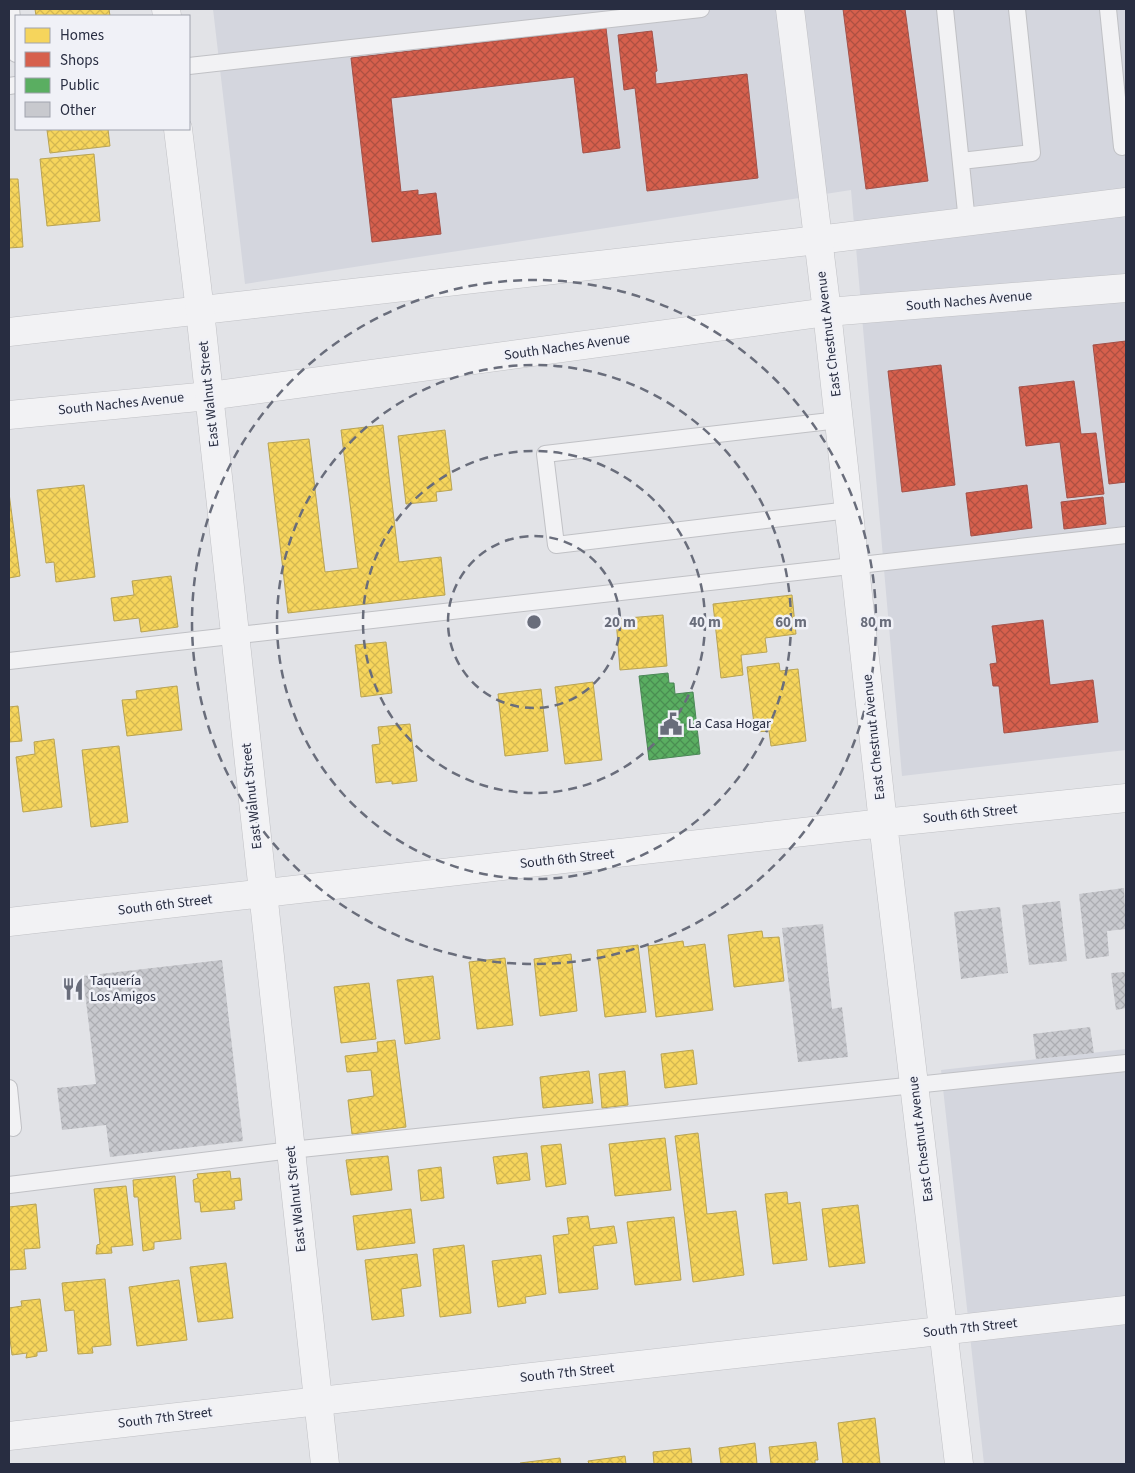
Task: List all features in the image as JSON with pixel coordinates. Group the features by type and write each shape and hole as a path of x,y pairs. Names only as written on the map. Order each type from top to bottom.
{"street":[{"name":"East Chestnut Avenue","path":"790,9 827,312 958,1464"},
{"name":"East Walnut Street","path":"178,130 200,311 325,1464"},
{"path":"9,332 818,240 1126,202"},
{"name":"South Naches Avenue","path":"9,415 209,396 827,312 1126,288"},
{"name":"South 6th Street","path":"9,922 884,823 1126,798"},
{"name":"South 7th Street","path":"9,1436 1126,1310"}],"lane":[{"path":"11,9 15,45"},
{"path":"190,66 701,9"},
{"path":"945,9 968,222"},
{"path":"961,161 1032,153 1017,9"},
{"path":"1108,9 1122,147"},
{"path":"839,420 545,454 556,545 849,510"},
{"path":"9,661 1126,535"},
{"path":"9,1186 291,1150 1126,1062"},
{"path":"9,1088 13,1128"}],"shaded area":[{"path":"213,9 1126,9 1126,750 902,776 851,190 245,284"},
{"path":"1126,1049 1126,1464 984,1464 941,1070"}],"building: Homes":[{"path":"35,9 109,9 110,15 36,15"},
{"path":"47,130 108,130 110,146 50,153"},
{"path":"94,154 100,221 47,226 40,159"},
{"path":"9,179 18,179 23,247 9,248"},
{"path":"383,425 399,562 441,557 445,595 288,613 268,443 309,439 325,572 358,568 341,430"},
{"path":"445,430 452,490 436,492 437,501 406,504 398,436"},
{"path":"84,485 95,577 56,582 54,562 46,563 37,490"},
{"path":"9,493 20,576 9,578"},
{"path":"171,576 178,627 141,632 139,618 114,621 111,598 134,595 132,581"},
{"path":"792,595 796,634 765,638 767,652 741,655 743,675 721,678 713,604"},
{"path":"663,615 667,666 620,670 616,619"},
{"path":"386,642 392,693 361,697 355,645"},
{"path":"779,663 780,671 798,669 806,741 771,746 769,731 755,732 747,667"},
{"path":"593,682 602,760 565,764 555,687"},
{"path":"177,686 182,730 127,736 122,700 137,699 136,691"},
{"path":"541,689 548,751 505,756 498,694"},
{"path":"18,706 22,741 9,742 9,707"},
{"path":"410,724 417,781 392,784 392,781 376,783 372,745 380,744 378,727"},
{"path":"54,739 62,807 23,812 16,757 35,754 34,742"},
{"path":"119,746 128,822 91,827 82,750"},
{"path":"762,931 763,938 779,937 784,981 734,987 728,935"},
{"path":"683,941 684,947 705,944 713,1010 656,1017 648,946"},
{"path":"638,945 646,1012 605,1017 597,950"},
{"path":"571,954 577,1011 540,1016 534,959"},
{"path":"505,958 513,1025 477,1029 469,962"},
{"path":"433,976 440,1039 405,1044 397,980"},
{"path":"369,983 376,1039 341,1043 334,987"},
{"path":"395,1040 406,1127 352,1134 348,1100 374,1096 371,1070 347,1072 345,1056 378,1052 377,1042"},
{"path":"693,1050 697,1084 665,1088 661,1054"},
{"path":"589,1071 593,1103 543,1108 540,1077"},
{"path":"625,1071 628,1105 602,1108 599,1074"},
{"path":"698,1133 707,1214 736,1211 744,1275 693,1282 675,1136"},
{"path":"665,1138 671,1190 615,1196 609,1144"},
{"path":"561,1144 566,1184 546,1187 541,1146"},
{"path":"527,1153 530,1180 497,1184 493,1157"},
{"path":"388,1156 392,1190 351,1195 346,1160"},
{"path":"441,1167 444,1198 421,1201 418,1170"},
{"path":"230,1171 231,1179 240,1178 242,1200 234,1201 235,1209 201,1212 200,1202 195,1202 193,1180 198,1178 197,1174"},
{"path":"175,1176 181,1239 154,1242 154,1249 143,1251 138,1197 134,1197 133,1180"},
{"path":"126,1186 133,1245 111,1247 112,1253 96,1254 97,1245 100,1244 94,1189"},
{"path":"787,1192 788,1204 800,1202 807,1260 773,1264 765,1194"},
{"path":"36,1204 40,1248 24,1249 26,1269 9,1270 9,1207"},
{"path":"858,1205 865,1263 829,1267 822,1209"},
{"path":"411,1209 415,1243 357,1250 353,1216"},
{"path":"588,1216 590,1229 614,1226 617,1243 593,1246 598,1289 559,1293 553,1236 569,1234 567,1218"},
{"path":"674,1217 681,1280 635,1285 627,1222"},
{"path":"464,1245 471,1313 440,1317 433,1249"},
{"path":"417,1254 421,1286 401,1289 404,1316 372,1320 365,1260"},
{"path":"541,1255 546,1294 525,1297 526,1303 498,1307 492,1261"},
{"path":"226,1263 233,1318 198,1322 190,1267"},
{"path":"105,1279 111,1345 92,1347 93,1353 78,1354 74,1310 65,1311 62,1283"},
{"path":"179,1280 187,1340 137,1346 129,1287"},
{"path":"40,1299 47,1351 37,1352 37,1356 26,1358 27,1353 12,1355 9,1308 22,1306 21,1301"},
{"path":"875,1418 880,1464 843,1464 838,1423"},
{"path":"816,1442 818,1460 815,1460 815,1464 771,1464 769,1447"},
{"path":"755,1443 757,1464 721,1464 719,1448"},
{"path":"690,1448 692,1464 654,1464 653,1452"},
{"path":"625,1456 626,1464 589,1464 588,1461"},
{"path":"560,1458 561,1464 520,1464 520,1463"}],"building: Shops":[{"path":"843,9 905,9 928,181 866,189"},
{"path":"606,28 620,148 583,153 574,77 391,98 401,192 418,190 418,195 436,193 441,234 372,242 351,58"},
{"path":"652,31 657,71 655,72 656,84 747,74 758,178 647,191 635,88 624,90 618,35"},
{"path":"1126,341 1126,482 1109,484 1093,345"},
{"path":"941,365 955,485 902,492 888,371"},
{"path":"1074,381 1081,434 1096,433 1104,494 1067,498 1060,442 1026,446 1019,387"},
{"path":"1027,485 1032,528 971,536 966,493"},
{"path":"1103,497 1106,524 1064,529 1061,502"},
{"path":"1043,620 1050,685 1093,680 1098,722 1004,733 999,686 993,686 990,664 997,663 992,626"}],"building: Public":[{"name":"La Casa Hogar","path":"668,673 669,683 674,683 675,694 693,692 700,754 649,760 639,676"}],"building: Other":[{"path":"1124,888 1126,929 1107,931 1109,956 1086,959 1079,894"},
{"path":"1060,901 1067,961 1029,965 1022,905"},
{"path":"1000,907 1008,973 961,979 954,912"},
{"path":"823,924 832,1009 842,1007 848,1057 798,1062 782,928"},
{"path":"222,960 243,1141 110,1157 106,1125 62,1130 57,1088 96,1084 83,976"},
{"path":"1126,972 1126,1008 1116,1010 1111,973"},
{"path":"1090,1027 1094,1053 1036,1059 1033,1034"}],"place":[{"name":"La Casa Hogar","path":"671,724"},
{"name":"Taquería Los Amigos","path":"73,989"}]}
